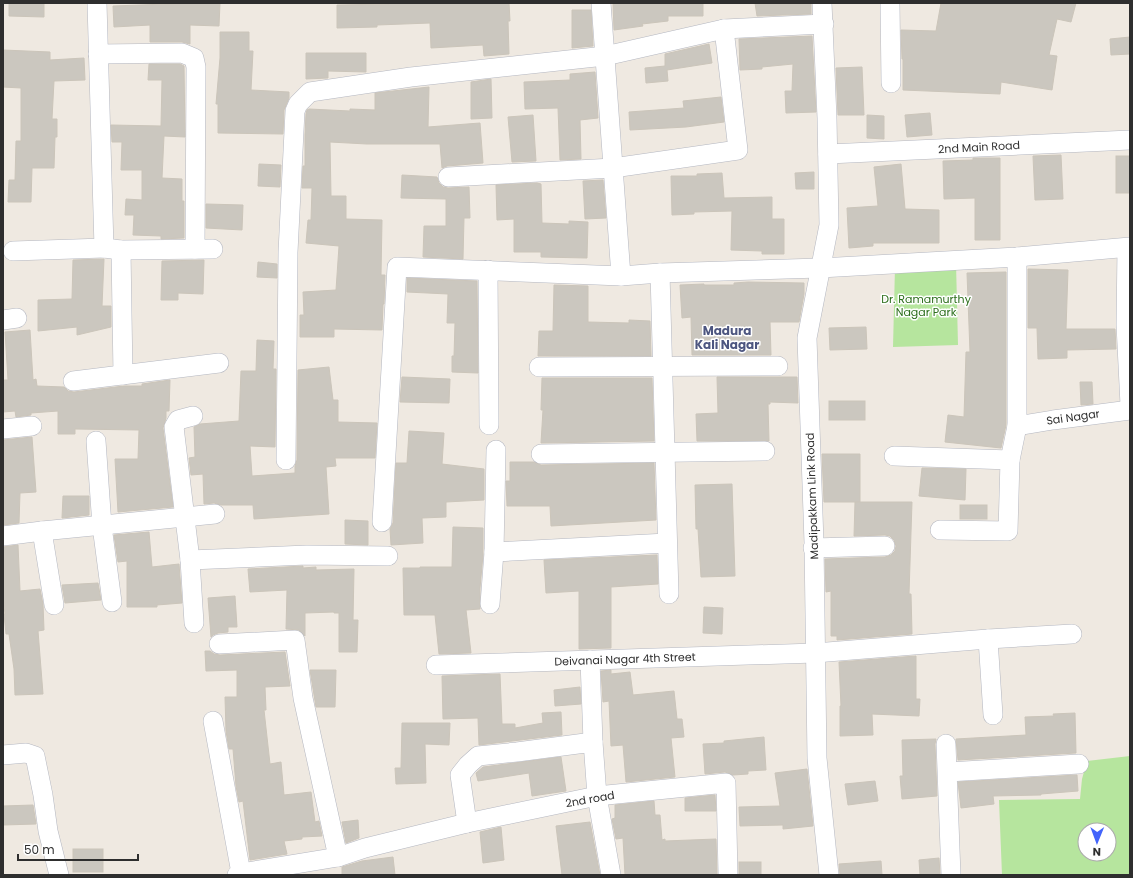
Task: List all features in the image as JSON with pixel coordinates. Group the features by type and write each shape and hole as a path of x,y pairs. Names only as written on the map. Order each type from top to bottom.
{"street":[{"path":"97,3 98,54 123,375"},
{"path":"601,3 621,276"},
{"name":"Madipakkam Link Road","path":"822,3 828,154 828,225 808,338 814,548 817,758 829,875"},
{"path":"890,3 892,83"},
{"path":"286,460 288,252 296,111 298,104 310,92 411,77 605,56 724,30 824,24"},
{"path":"448,177 613,168 738,150 724,30"},
{"path":"13,251 204,249 196,67 194,58 182,53 98,54"},
{"name":"2nd Main Road","path":"828,154 1130,140"},
{"path":"382,522 397,267 621,276 660,273 820,268 1017,257 1128,248 1126,325 1130,405"},
{"path":"940,530 1008,531 1010,460 1017,426 1017,257"},
{"path":"488,270 489,425"},
{"path":"660,273 669,594"},
{"path":"74,381 219,364"},
{"path":"539,368 778,366"},
{"name":"Sai Nagar","path":"1017,426 1130,410"},
{"path":"193,416 178,420 174,427 190,560 194,623"},
{"path":"3,429 32,426"},
{"path":"96,441 102,526 112,602"},
{"path":"490,604 494,552 496,450"},
{"path":"542,454 765,451"},
{"path":"894,456 1010,460"},
{"path":"3,536 215,514"},
{"path":"42,531 54,605"},
{"path":"494,552 667,543"},
{"path":"814,548 886,546"},
{"path":"190,560 306,555 388,556"},
{"name":"Deivanai Nagar 4th Street","path":"436,665 815,653 988,639 1072,634"},
{"path":"988,639 993,715"},
{"path":"219,644 295,640 304,698 338,857"},
{"path":"590,660 596,796 611,875"},
{"path":"213,721 239,874"},
{"path":"467,823 460,775 478,756 593,742"},
{"path":"946,744 951,875"},
{"path":"3,755 26,754 35,756 43,795 48,831 59,875"},
{"path":"948,772 1079,764"},
{"name":"2nd road","path":"239,874 338,857 365,848 467,823 596,796 726,783 728,875"}],"green space":[{"name":"Dr. Ramamurthy Nagar Park","path":"956,263 958,345 893,347 895,267"},
{"path":"1130,756 1130,875 1002,875 999,800 1080,799 1082,779 1087,761"}],"building":[{"path":"9,3 44,3 44,17 9,16"},
{"path":"220,3 219,26 190,25 190,44 182,42 150,42 150,25 114,27 113,6"},
{"path":"389,3 509,3 509,54 484,56 483,45 431,48 430,23 337,28 337,5"},
{"path":"613,3 703,3 703,16 668,16 668,21 642,24 643,26 614,30"},
{"path":"755,3 811,3 811,14 757,16"},
{"path":"941,3 1076,3 1071,22 1057,19 1049,55 1057,56 1052,90 1001,82 1000,94 903,90 901,30 936,31"},
{"path":"572,10 591,10 593,46 572,48"},
{"path":"220,32 249,32 249,51 253,51 251,90 289,92 289,98 284,110 283,134 218,133 218,104 216,104 220,58"},
{"path":"812,36 816,112 786,113 785,91 792,91 793,64 762,67 762,69 740,70 739,39"},
{"path":"1130,37 1130,54 1111,55 1110,39"},
{"path":"709,44 712,63 667,70 668,81 646,83 645,68 665,66 665,54"},
{"path":"3,50 50,52 50,60 84,58 85,80 54,81 52,119 57,119 57,137 55,137 54,168 32,168 31,202 8,202 9,180 15,180 16,141 21,141 21,88 3,87"},
{"path":"306,53 366,53 366,72 328,71 328,78 306,79"},
{"path":"149,64 180,64 184,66 185,137 164,136 162,178 182,179 182,201 184,201 184,238 161,239 161,236 133,235 134,215 125,215 126,199 142,200 142,170 121,170 122,142 112,142 111,125 161,126 162,80 148,80"},
{"path":"862,67 864,115 838,115 836,68"},
{"path":"595,72 598,118 580,120 581,159 560,160 558,108 525,109 524,82 570,80 570,74"},
{"path":"491,79 492,118 471,119 471,82"},
{"path":"429,87 428,127 480,123 483,163 447,166 442,168 440,144 367,144 330,142 331,196 346,196 346,219 382,220 381,275 385,275 382,330 334,329 334,337 300,337 300,315 304,315 303,292 336,290 339,246 306,243 308,220 311,220 312,188 302,188 303,166 305,166 307,110 375,110 375,93"},
{"path":"721,97 724,122 686,127 630,130 629,112 684,108 683,101"},
{"path":"930,113 932,135 907,137 905,115"},
{"path":"533,115 536,161 512,162 508,117"},
{"path":"867,115 884,116 884,139 867,138"},
{"path":"1061,155 1063,199 1035,200 1033,156"},
{"path":"1116,156 1130,156 1130,193 1116,193"},
{"path":"973,158 1000,158 1000,240 975,240 975,198 944,199 943,161 973,160"},
{"path":"259,164 281,165 280,187 258,186"},
{"path":"901,164 905,209 939,210 939,243 873,243 873,246 849,248 847,208 878,206 874,167"},
{"path":"814,172 814,189 796,189 795,173"},
{"path":"722,173 724,198 772,197 772,219 784,219 784,254 762,254 762,251 731,250 732,211 694,212 694,214 672,215 671,176 697,176 697,174"},
{"path":"402,175 437,177 439,183 443,187 448,188 469,187 470,218 464,218 463,259 423,257 424,226 446,226 446,199 401,198"},
{"path":"603,180 606,218 585,219 583,181"},
{"path":"541,184 542,223 569,224 569,221 588,222 587,258 541,257 541,252 514,252 514,219 497,220 496,185"},
{"path":"206,204 243,205 242,230 206,228"},
{"path":"104,259 102,306 111,306 111,327 77,335 77,327 38,331 38,300 72,299 73,260"},
{"path":"204,260 203,294 178,293 178,300 161,300 162,261"},
{"path":"258,262 277,264 277,278 257,277"},
{"path":"1028,269 1068,270 1066,329 1115,329 1116,349 1067,350 1067,358 1038,359 1037,328 1028,328"},
{"path":"1006,272 1006,425 1001,448 945,442 948,415 964,417 966,352 970,352 967,273"},
{"path":"407,278 477,281 478,373 452,372 455,323 447,323 448,294 407,292"},
{"path":"734,283 804,283 804,294 799,322 770,322 771,355 692,355 691,317 682,318 680,285 734,285"},
{"path":"554,285 588,286 588,322 629,323 629,320 650,321 651,356 538,356 539,331 553,331"},
{"path":"866,327 867,349 830,350 829,328"},
{"path":"30,330 33,380 36,379 37,386 64,387 68,391 74,392 124,386 142,386 142,384 170,380 169,411 166,411 166,418 163,428 173,507 118,512 115,459 138,459 139,430 75,429 75,434 58,434 58,411 31,413 31,415 16,417 15,411 3,412 3,380 8,380 5,332"},
{"path":"257,340 274,341 273,369 276,369 275,447 250,446 252,476 295,473 297,460 298,370 329,367 333,400 338,400 338,422 377,423 375,458 335,458 336,466 326,467 329,514 254,519 253,505 221,505 214,503 204,504 203,474 191,475 189,458 195,457 194,427 200,424 239,421 241,371 256,371"},
{"path":"402,377 450,379 449,403 400,402"},
{"path":"717,377 797,377 798,403 770,402 770,404 768,404 769,441 697,441 696,414 718,413"},
{"path":"542,378 652,378 654,441 541,443 543,410 541,410"},
{"path":"1080,382 1092,382 1093,404 1081,405"},
{"path":"829,401 865,401 865,420 829,420"},
{"path":"409,431 444,433 442,464 484,469 484,500 446,502 446,517 422,518 423,543 391,545 390,529 393,523 396,463 407,463"},
{"path":"32,437 36,492 20,493 19,523 3,525 3,440"},
{"path":"822,454 860,454 860,502 824,502"},
{"path":"510,462 534,462 541,465 654,463 656,520 551,526 550,506 507,506 506,481 510,481"},
{"path":"922,468 966,469 965,500 919,496"},
{"path":"732,484 735,576 701,577 698,529 696,529 695,485"},
{"path":"63,496 89,496 89,515 62,518"},
{"path":"855,502 912,502 909,594 911,594 912,634 837,640 837,636 831,636 831,591 826,592 825,559 885,557 891,555 895,551 896,546 894,540 890,536 854,536"},
{"path":"960,505 987,505 987,519 960,519"},
{"path":"345,520 368,521 368,545 345,544"},
{"path":"453,527 483,528 480,609 466,610 471,653 439,654 435,615 404,615 403,568 452,567"},
{"path":"149,532 152,567 179,564 182,603 157,605 157,607 127,607 127,561 118,562 114,535"},
{"path":"18,545 20,591 40,589 43,604 44,630 38,631 43,694 15,695 14,669 9,634 6,634 4,614 3,547"},
{"path":"657,555 658,584 611,587 611,648 579,649 579,591 546,593 544,560"},
{"path":"303,566 303,568 316,567 316,570 354,569 353,620 358,620 357,652 339,652 339,613 305,613 305,636 299,630 286,629 287,590 250,592 248,569"},
{"path":"98,583 101,600 65,603 62,585"},
{"path":"235,596 237,627 228,627 228,632 218,633 211,637 208,598"},
{"path":"704,607 723,608 722,634 703,633"},
{"path":"205,651 210,651 214,654 220,655 285,652 290,686 265,687 266,710 264,710 270,764 281,762 284,795 311,792 315,822 319,821 322,836 302,837 302,839 284,841 287,854 250,860 243,801 239,802 233,749 229,749 226,731 225,697 237,697 237,670 206,671"},
{"path":"916,656 916,699 920,699 919,716 872,714 873,735 840,736 841,706 839,662"},
{"path":"310,670 336,670 335,707 316,707"},
{"path":"611,670 611,674 630,672 633,695 674,691 677,719 682,719 684,737 671,738 675,777 626,782 623,745 611,746 609,701 603,702 601,671"},
{"path":"500,674 502,724 515,724 515,728 543,723 542,713 561,712 562,735 479,745 478,718 443,719 442,676"},
{"path":"580,687 581,704 555,706 554,690"},
{"path":"1075,713 1076,753 958,760 956,739 1026,735 1025,717 1054,716 1053,714"},
{"path":"402,723 450,723 449,745 425,744 426,783 396,784 395,768 401,768"},
{"path":"764,737 766,770 748,771 748,774 733,775 725,772 705,774 703,744 724,743 724,741"},
{"path":"936,739 937,796 902,799 900,776 903,776 902,740"},
{"path":"561,757 566,791 532,796 529,773 478,781 476,773 483,767"},
{"path":"807,769 813,826 783,829 783,825 740,826 739,807 780,806 775,773"},
{"path":"1077,775 1078,791 1041,795 993,796 994,804 961,808 958,782"},
{"path":"875,781 878,801 848,805 845,784"},
{"path":"715,795 716,811 685,811 685,798"},
{"path":"654,801 655,815 660,815 662,840 716,839 717,875 625,875 623,838 616,839 612,819 615,818 615,805"},
{"path":"33,805 36,824 3,825 3,806"},
{"path":"358,820 359,838 346,843 342,822"},
{"path":"590,822 600,875 562,875 556,826"},
{"path":"501,827 504,860 483,863 480,832"},
{"path":"73,849 103,849 103,872 73,872"},
{"path":"393,857 395,875 342,875 342,867 362,861"},
{"path":"939,858 940,875 920,875 919,860"},
{"path":"881,861 882,875 840,875 839,864"},
{"path":"739,862 761,862 761,875 739,875"}],"district":[{"name":"Madura Kali Nagar","path":"727,337"}]}
